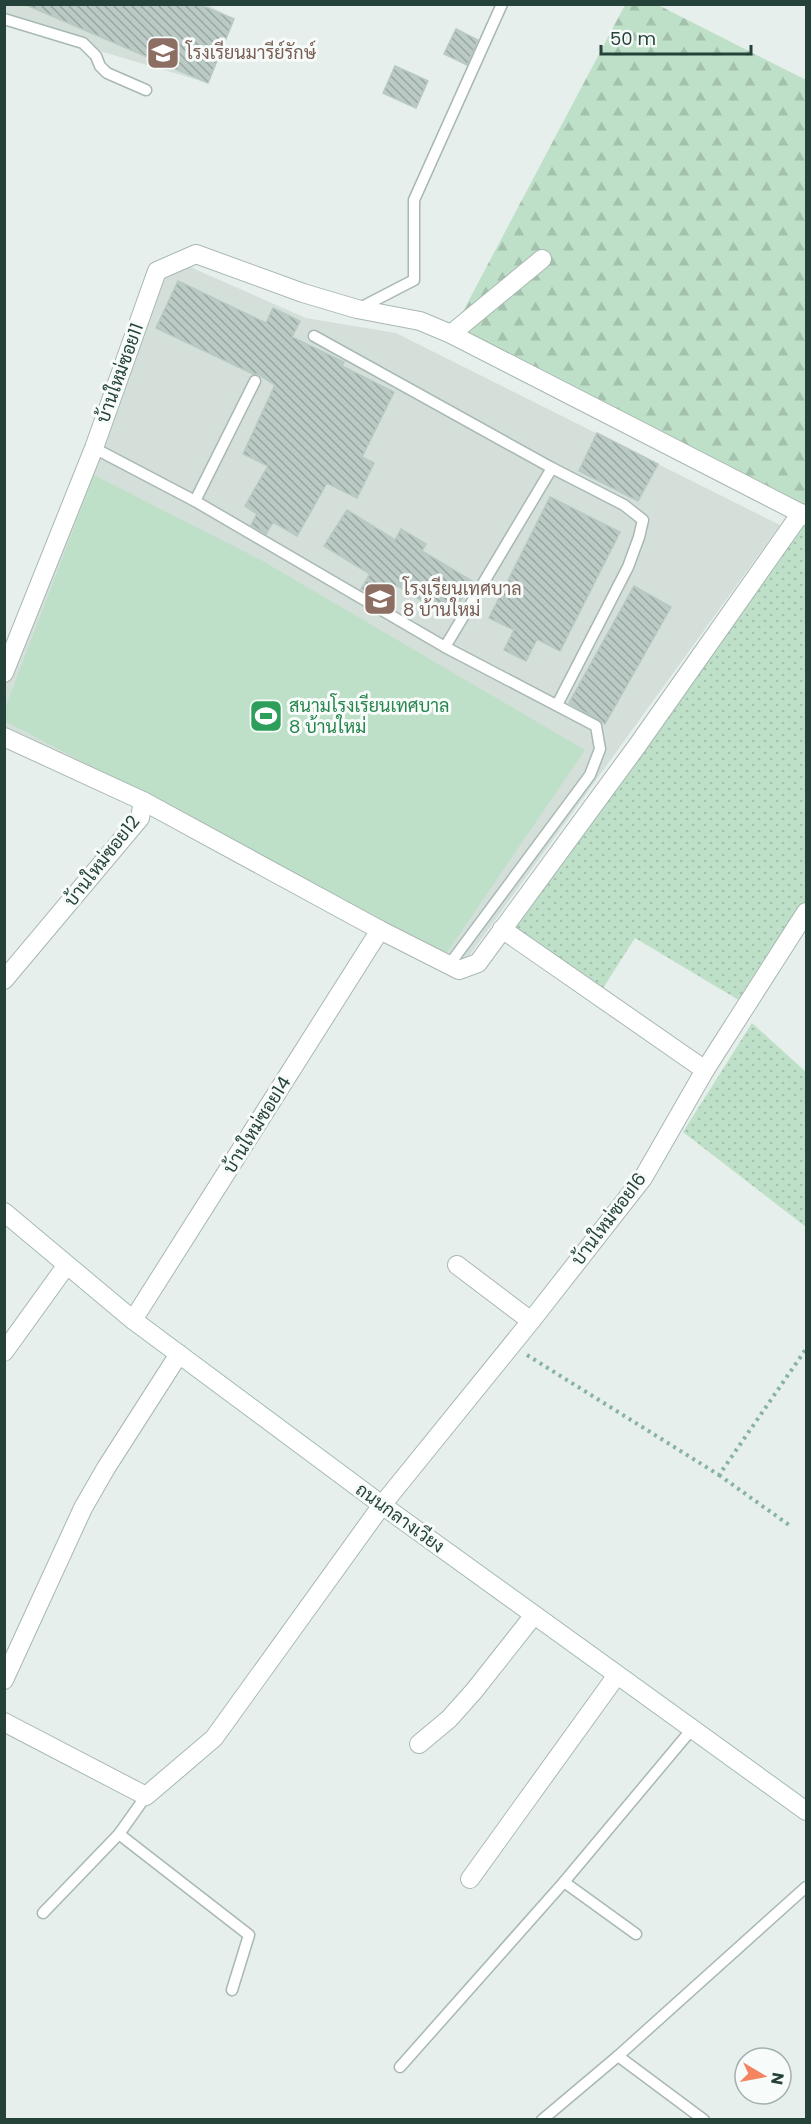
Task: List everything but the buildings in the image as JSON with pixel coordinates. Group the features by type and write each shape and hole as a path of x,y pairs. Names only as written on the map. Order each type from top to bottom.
{"street":[{"name":"บ้านใหม่ซอย11","path":"4,673 94,448 157,271 196,254 357,309 420,321 451,334 804,514"},
{"path":"451,334 542,259"},
{"path":"143,801 380,930 459,970 478,963 804,514"},
{"name":"บ้านใหม่ซอย12","path":"4,737 143,801 140,818 4,980"},
{"name":"บ้านใหม่ซอย16","path":"146,1796 214,1738 382,1505 643,1178 705,1070 807,912"},
{"path":"502,929 705,1070"},
{"name":"บ้านใหม่ซอย14","path":"133,1320 380,930"},
{"name":"ถนนกลางเวียง","path":"4,1212 133,1320 382,1505 807,1811"},
{"path":"457,1265 531,1321"},
{"path":"4,1352 66,1266"},
{"path":"4,1680 83,1508 179,1354"},
{"path":"419,1744 449,1719 474,1691 534,1615"},
{"path":"470,1879 617,1675"},
{"path":"4,1722 146,1796"}],"lane":[{"path":"357,309 414,280 414,200 502,4"},
{"path":"4,19 83,43 96,56 100,66 107,73 146,90"},
{"path":"314,336 552,468 624,505 643,520 628,567 557,705"},
{"path":"195,501 255,381"},
{"path":"94,448 195,501 445,647 596,726 600,749 590,775 449,965"},
{"path":"445,647 552,468"},
{"path":"400,2067 564,1882 692,1729"},
{"path":"43,1912 119,1834 146,1796"},
{"path":"119,1834 249,1935 232,1990"},
{"path":"564,1882 636,1934"},
{"path":"542,2120 807,1887"},
{"path":"618,2055 704,2120"}],"path":[{"path":"512,1345 719,1475 789,1525"},
{"path":"719,1475 807,1349"}],"shaded area":[{"name":"โรงเรียนมารีย์รักษ์","path":"4,5 208,5 234,19 208,83 5,23"},
{"name":"โรงเรียนเทศบาล 8 บ้านใหม่","path":"190,267 306,318 396,333 780,525 459,970 5,737 5,673 157,271"}],"green space":[{"path":"625,5 658,5 806,80 806,519 451,334"},
{"name":"สนามโรงเรียนเทศบาล 8 บ้านใหม่","path":"94,475 261,560 585,750 446,954 5,721 4,711"},
{"path":"806,516 806,912 747,1005 635,938 598,996 502,929"},
{"path":"752,1023 806,1072 806,1227 683,1132"}],"place":[{"name":"โรงเรียนมารีย์รักษ์","path":"163,53"},
{"name":"โรงเรียนเทศบาล 8 บ้านใหม่","path":"380,599"},
{"name":"สนามโรงเรียนเทศบาล 8 บ้านใหม่","path":"266,716"}]}
